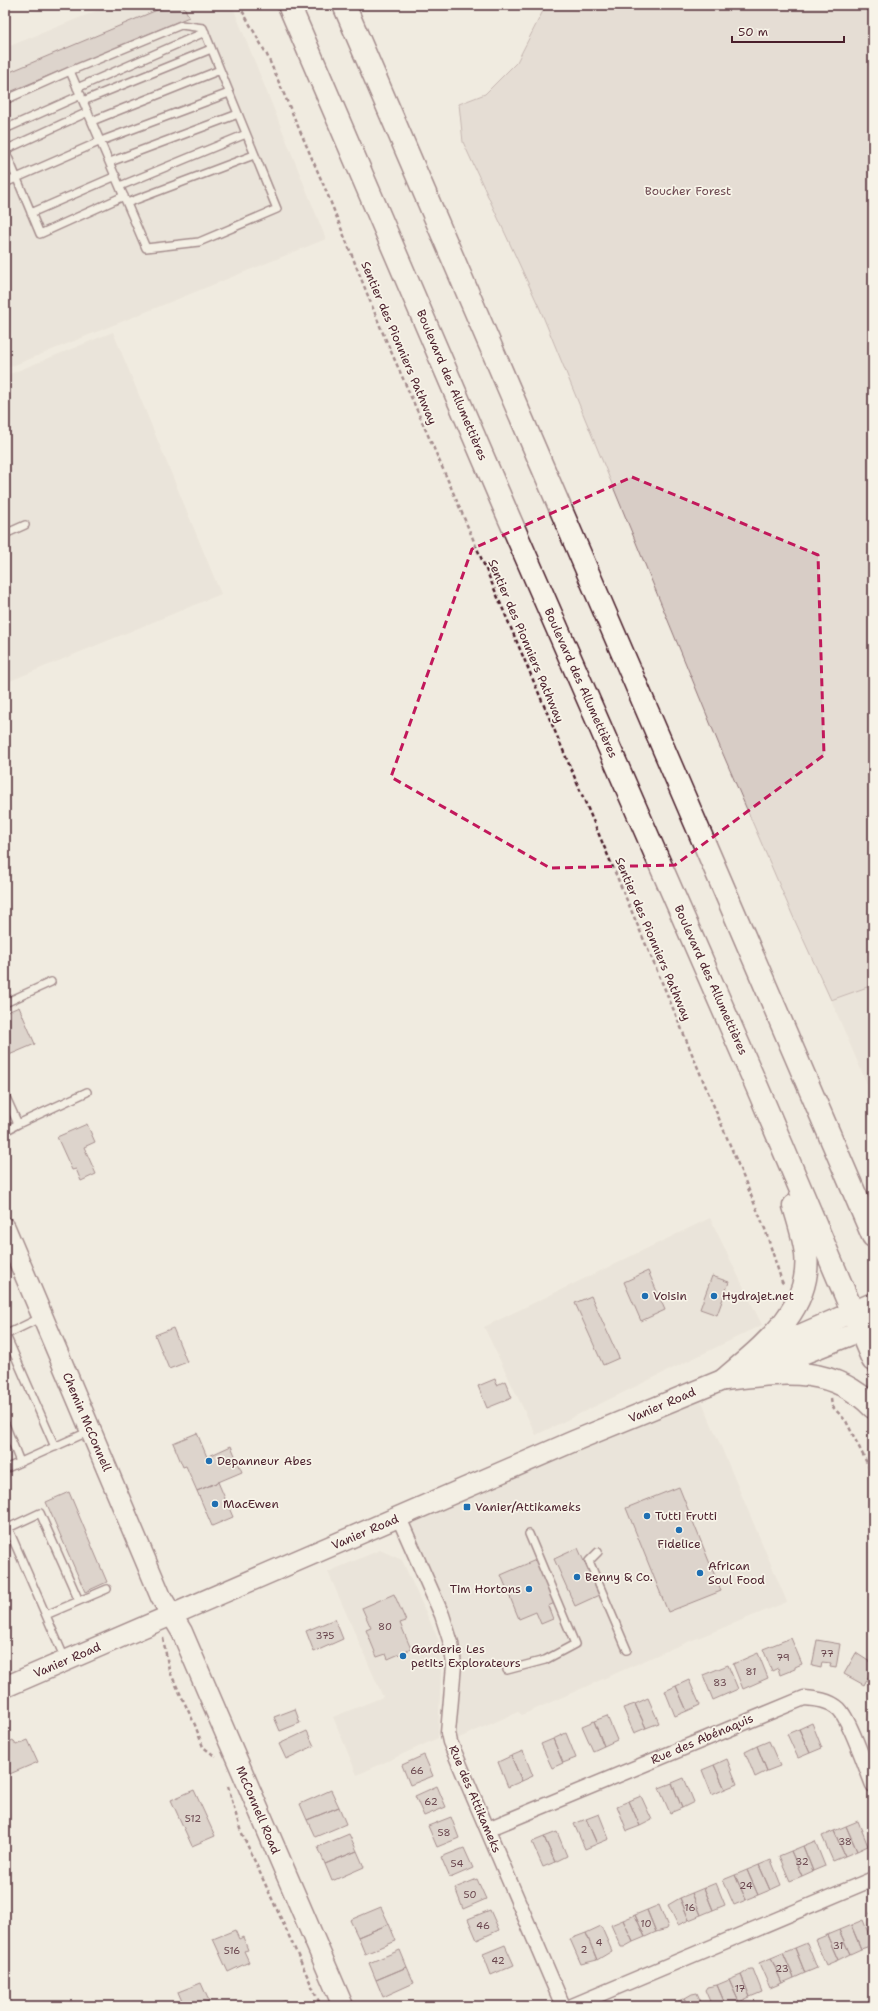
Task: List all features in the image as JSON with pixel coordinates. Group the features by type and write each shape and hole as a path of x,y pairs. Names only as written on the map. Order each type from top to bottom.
{"highway":[{"name":"Boulevard des Allumettières","path":"289,5 509,518 758,1089 862,1323 873,1360"},
{"path":"344,5 873,1236"},
{"path":"804,1076 873,1198"},
{"path":"725,1379 771,1339 784,1322 800,1293 806,1269 806,1255 802,1233 758,1089"},
{"path":"725,1379 790,1372 818,1376 855,1391 873,1408"}],"main road":[{"name":"Chemin McConnell","path":"5,1228 161,1597 172,1614"},
{"name":"Vanier Road","path":"5,1687 172,1614 399,1518 574,1441 725,1379 785,1361 862,1323 873,1303"},
{"name":"McConnell Road","path":"172,1614 186,1640 343,2006"}],"street":[{"name":"Rue des Attikameks","path":"399,1518 442,1615 451,1643 454,1665 448,1733 454,1752 563,2006"},
{"name":"Rue des Abénaquis","path":"488,1829 804,1698 830,1702 840,1710 847,1720 873,1785"},
{"path":"572,2006 873,1879"}],"lane":[{"path":"5,100 70,71 181,25 203,28 277,209 199,242 146,248 70,71"},
{"path":"77,88 204,32"},
{"path":"5,129 211,49"},
{"path":"92,121 220,70"},
{"path":"5,183 101,141 229,93"},
{"path":"88,112 5,150 40,234 126,200 254,154"},
{"path":"110,162 238,114"},
{"path":"120,186 246,134"},
{"path":"31,213 116,176"},
{"path":"5,534 25,525"},
{"path":"5,1003 51,982"},
{"path":"5,1131 87,1092"},
{"path":"5,1095 18,1124"},
{"path":"43,1317 5,1334 55,1446"},
{"path":"5,1424 20,1462"},
{"path":"5,1469 91,1431"},
{"path":"66,1661 8,1528 40,1513 78,1601"},
{"path":"507,1670 546,1660 575,1644 529,1534"},
{"path":"598,1552 588,1561 626,1650"},
{"path":"46,1615 107,1590"}],"path":[{"name":"Sentier des Pionniers Pathway","path":"239,5 267,56 320,179 382,330 450,485 675,1013 765,1229 782,1282 788,1287"},
{"path":"831,1396 832,1406 846,1421 873,1475"},
{"path":"163,1638 169,1670 195,1725 203,1747 215,1756 219,1763"},
{"path":"227,1784 240,1829 321,2006"}],"highlighted area":[{"path":"632,477 818,555 824,755 675,865 550,868 391,777 472,549"}],"shaded area":[{"path":"111,5 232,5 326,239 5,369 5,48"},
{"path":"113,332 221,594 5,683 5,376"},
{"path":"873,985 873,1098 831,1000"},
{"path":"710,1218 762,1325 536,1435 484,1327"},
{"path":"697,1390 787,1602 673,1648 522,1715 518,1712 450,1742 454,1665 399,1518"},
{"name":"Garderie Les petits Explorateurs","path":"380,1550 402,1560 439,1641 441,1672 438,1738 357,1775 333,1717 383,1697 328,1572"}],"green space":[{"name":"Boucher Forest","path":"546,5 873,5 873,985 831,1000 795,921 720,747 540,309 463,142 459,104 485,94 517,62"}],"building":[{"path":"169,5 183,5 189,17 5,94 5,74"},
{"path":"19,1007 35,1044 9,1055 5,1045 5,1013"},
{"path":"87,1124 95,1142 84,1147 96,1174 81,1181 76,1169 72,1170 57,1137"},
{"name":"Voisin","path":"648,1271 665,1310 641,1321 624,1282"},
{"name":"Hydrajet.net","path":"712,1276 729,1282 717,1315 700,1309"},
{"path":"591,1296 619,1358 603,1365 575,1303"},
{"path":"173,1328 187,1362 169,1369 155,1335"},
{"path":"495,1379 497,1385 505,1381 512,1398 487,1408 478,1386"},
{"name":"Depanneur Abes","path":"197,1433 207,1457 231,1446 242,1472 197,1491 186,1466 183,1467 173,1443"},
{"name":"MacEwen","path":"218,1482 233,1517 212,1526 197,1491"},
{"path":"679,1487 721,1591 668,1612 626,1508"},
{"path":"69,1492 107,1582 85,1592 46,1502"},
{"name":"Benny & Co.","path":"578,1548 599,1595 575,1606 554,1559"},
{"name":"Tim Hortons","path":"538,1559 557,1602 548,1606 553,1619 541,1624 536,1612 519,1619 501,1575"},
{"path":"394,1594 406,1621 400,1623 411,1649 388,1659 386,1654 377,1657 366,1630 371,1628 362,1608"},
{"path":"335,1619 343,1639 314,1652 306,1631"},
{"path":"791,1638 802,1664 795,1667 795,1669 780,1675 778,1668 772,1671 763,1649"},
{"path":"817,1640 840,1644 836,1668 830,1667 831,1663 822,1662 821,1668 812,1666"},
{"path":"758,1653 768,1678 743,1689 733,1664"},
{"path":"856,1653 873,1664 873,1668 864,1685 844,1674"},
{"path":"728,1665 738,1689 713,1700 703,1675"},
{"path":"689,1680 700,1705 687,1711 676,1686"},
{"path":"676,1686 687,1711 675,1716 665,1691"},
{"path":"648,1698 659,1723 646,1728 635,1704"},
{"path":"635,1704 646,1728 634,1733 623,1708"},
{"path":"295,1709 300,1723 280,1731 274,1717"},
{"path":"607,1716 617,1740 604,1746 594,1721"},
{"path":"594,1721 604,1746 593,1751 582,1726"},
{"path":"812,1723 822,1748 810,1753 799,1729"},
{"path":"799,1729 810,1753 798,1758 787,1734"},
{"path":"307,1731 314,1746 286,1759 279,1744"},
{"path":"566,1733 576,1758 563,1763 553,1739"},
{"path":"553,1739 563,1763 552,1768 541,1744"},
{"path":"13,1740 16,1745 28,1740 38,1762 5,1776 5,1744"},
{"path":"769,1741 780,1766 767,1771 757,1746"},
{"path":"757,1746 767,1771 755,1777 745,1752"},
{"path":"523,1751 533,1776 522,1781 511,1756"},
{"path":"424,1755 433,1776 410,1785 402,1765"},
{"path":"511,1756 522,1781 508,1787 498,1762"},
{"path":"727,1759 737,1784 725,1789 714,1765"},
{"path":"714,1765 725,1789 712,1795 702,1770"},
{"path":"684,1778 694,1802 682,1808 672,1783"},
{"path":"672,1783 682,1808 670,1813 659,1788"},
{"path":"437,1786 446,1807 424,1816 415,1796"},
{"path":"194,1790 215,1836 192,1846 171,1800"},
{"path":"331,1790 339,1807 307,1820 300,1804"},
{"path":"641,1796 652,1820 640,1826 629,1801"},
{"path":"629,1801 640,1826 627,1831 617,1806"},
{"path":"339,1807 346,1824 315,1837 307,1820"},
{"path":"599,1814 609,1839 597,1844 586,1819"},
{"path":"451,1817 459,1838 437,1847 428,1826"},
{"path":"586,1819 597,1844 585,1849 574,1824"},
{"path":"858,1821 868,1846 857,1851 846,1826"},
{"path":"846,1826 857,1851 845,1856 834,1831"},
{"path":"834,1831 845,1856 833,1861 822,1836"},
{"path":"557,1832 567,1856 555,1862 544,1837"},
{"path":"349,1834 357,1851 325,1864 318,1847"},
{"path":"544,1837 555,1862 543,1867 532,1842"},
{"path":"815,1841 825,1866 813,1871 803,1846"},
{"path":"803,1846 813,1871 802,1876 791,1851"},
{"path":"464,1848 473,1868 450,1878 441,1857"},
{"path":"357,1851 364,1867 332,1881 325,1864"},
{"path":"791,1851 802,1876 790,1881 779,1856"},
{"path":"771,1860 781,1885 770,1890 759,1865"},
{"path":"759,1865 770,1890 758,1895 747,1870"},
{"path":"747,1870 758,1895 746,1900 735,1875"},
{"path":"735,1875 746,1900 734,1905 723,1880"},
{"path":"477,1879 486,1899 463,1909 455,1888"},
{"path":"716,1883 725,1905 713,1910 704,1888"},
{"path":"704,1888 713,1910 701,1915 692,1893"},
{"path":"692,1893 701,1915 689,1920 680,1898"},
{"path":"680,1898 689,1920 678,1925 668,1905"},
{"path":"659,1905 668,1927 667,1929 656,1932 647,1910"},
{"path":"381,1907 389,1924 358,1937 350,1920"},
{"path":"490,1910 499,1930 477,1940 468,1919"},
{"path":"647,1910 656,1932 645,1937 635,1915"},
{"path":"873,1911 873,1921 870,1913"},
{"path":"635,1915 645,1937 633,1942 623,1920"},
{"path":"623,1920 633,1942 621,1947 611,1925"},
{"path":"863,1920 873,1945 861,1949 851,1925"},
{"path":"389,1924 396,1941 365,1954 358,1937"},
{"path":"851,1925 861,1949 850,1954 839,1930"},
{"path":"601,1926 612,1951 597,1960 586,1933"},
{"path":"235,1930 239,1939 243,1937 248,1950 244,1951 249,1962 228,1972 213,1939"},
{"path":"839,1930 850,1954 838,1960 827,1935"},
{"path":"586,1933 597,1960 581,1964 570,1939"},
{"path":"827,1935 838,1960 826,1965 815,1940"},
{"path":"807,1943 817,1968 805,1973 795,1948"},
{"path":"505,1945 514,1965 491,1975 483,1954"},
{"path":"795,1948 805,1973 794,1978 783,1953"},
{"path":"400,1950 407,1967 376,1980 369,1963"},
{"path":"783,1953 794,1978 782,1983 771,1958"},
{"path":"771,1958 782,1983 770,1988 759,1963"},
{"path":"407,1967 414,1983 383,1997 376,1980"},
{"path":"750,1969 753,1969 762,1992 750,1997 741,1975"},
{"path":"741,1975 750,1997 739,2002 729,1980"},
{"path":"729,1980 739,2002 726,2006 717,1985"},
{"path":"201,1983 209,2001 196,2006 184,2006 178,1992"},
{"path":"717,1985 726,2006 712,2006 705,1990 707,1987"},
{"path":"697,1993 703,2006 689,2006 685,1998"},
{"path":"685,1998 689,2006 675,2006 674,2003"},
{"path":"285,2001 287,2006 273,2006"}],"place":[{"name":"Voisin","path":"645,1296"},
{"name":"Hydrajet.net","path":"714,1296"},
{"name":"Depanneur Abes","path":"209,1461"},
{"name":"MacEwen","path":"215,1504"},
{"name":"Vanier/Attikameks","path":"467,1507"},
{"name":"Tutti Frutti","path":"647,1516"},
{"name":"Fidelice","path":"679,1530"},
{"name":"African Soul Food","path":"700,1573"},
{"name":"Benny & Co.","path":"577,1577"},
{"name":"Tim Hortons","path":"529,1589"},
{"name":"Garderie Les petits Explorateurs","path":"403,1656"}]}
